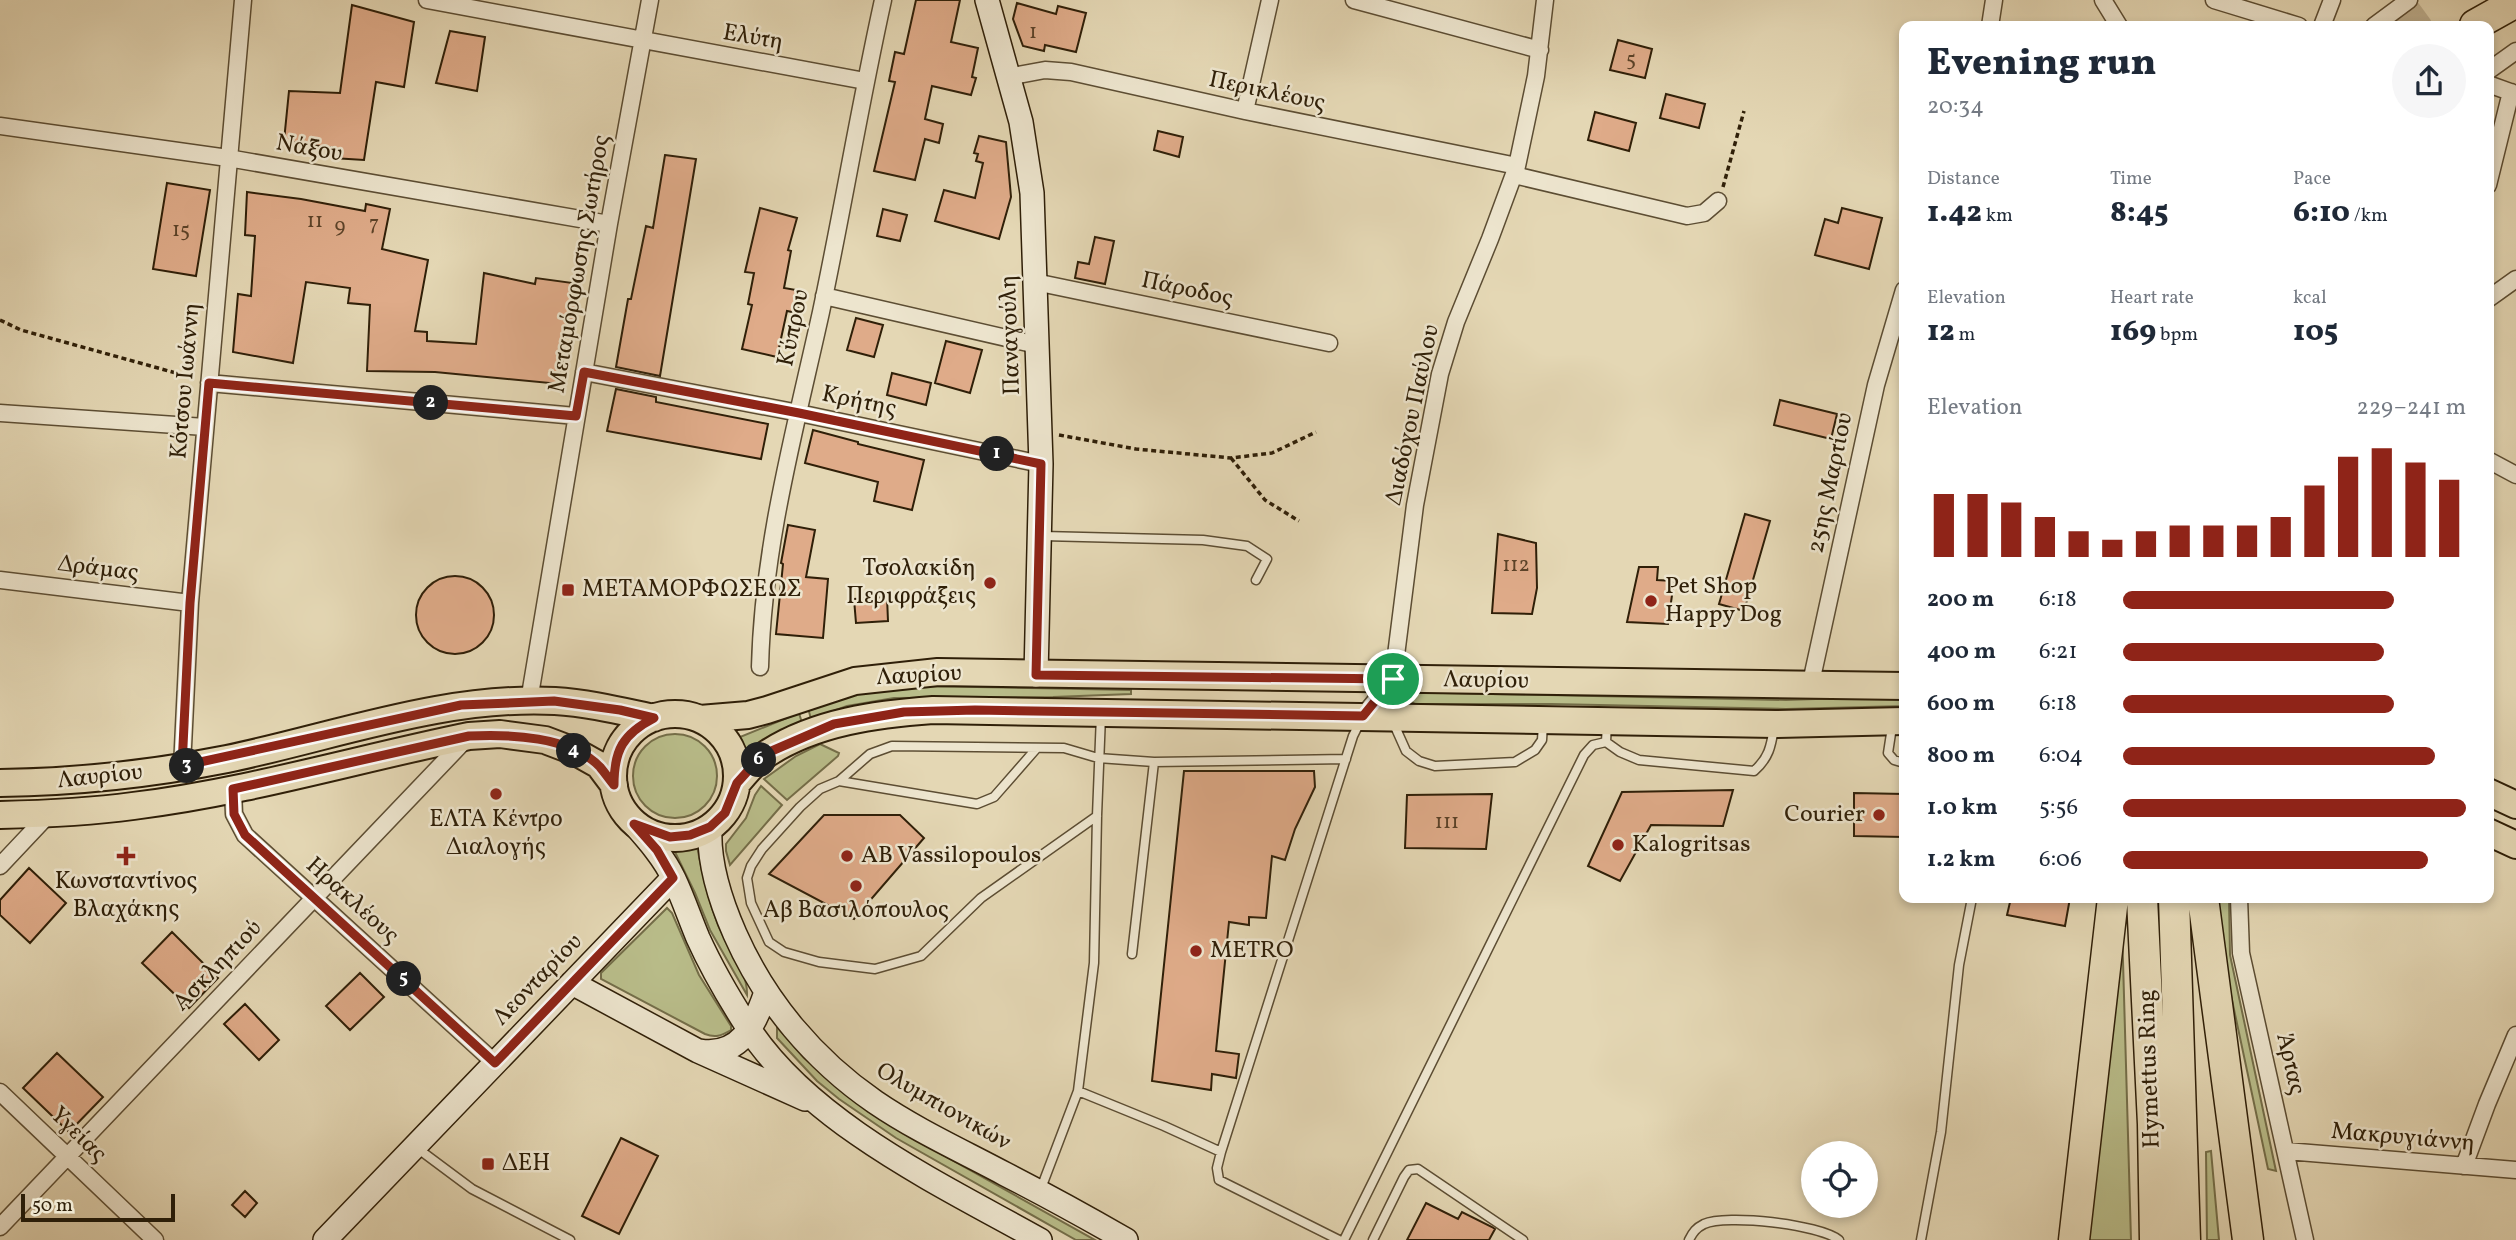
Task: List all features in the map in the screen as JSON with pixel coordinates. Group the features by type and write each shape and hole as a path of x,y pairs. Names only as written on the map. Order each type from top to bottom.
{"highway":[{"path":"2482,21 2516,2"},
{"path":"2074,1240 2112,903"},
{"name":"Hymettus Ring","path":"2142,903 2153,1124 2155,1240"},
{"name":"Hymettus Ring","path":"2174,903 2185,1240"},
{"path":"2204,903 2248,1240"}],"main road":[{"name":"Λαυρίου","path":"0,783 86,780 236,757 461,705 529,701 588,705 654,718 677,714 700,719 748,715 855,681 938,672 1810,687 1899,686"},
{"name":"Λαυρίου","path":"737,783 767,753 810,734 858,719 933,710 1544,719 1606,731 1899,722"},
{"path":"614,785 617,755 626,738 654,718"},
{"path":"634,824 670,837 690,835 710,827 725,813 737,783 738,768 731,744 714,725 700,719"},
{"name":"Λαυρίου","path":"0,815 49,814 134,806 233,789 469,736 500,734 545,740 574,751 599,765 614,785 623,812 634,824"},
{"path":"2494,795 2516,805"},
{"path":"2494,835 2516,845"}],"street":[{"name":"Κότσου Ιωάννη","path":"182,766 190,603 243,0"},
{"name":"Ελύτη","path":"427,0 865,81"},
{"name":"Μεταμόρφωσης Σωτήρος","path":"529,701 608,224 650,0"},
{"name":"Κύπρου","path":"760,667 766,579 782,485 824,296 883,0"},
{"name":"Παναγούλη","path":"987,0 1021,122 1032,192 1041,464 1036,675"},
{"path":"1245,111 1270,0"},
{"path":"1354,0 1540,50"},
{"name":"Διαδόχου Παύλου","path":"1393,679 1415,505 1440,374 1455,322 1516,170 1532,101 1545,0"},
{"path":"1991,21 1994,0"},
{"path":"2103,0 2116,21"},
{"path":"2214,0 2283,21"},
{"path":"2324,21 2332,0"},
{"path":"2381,21 2409,0"},
{"path":"2494,67 2516,51"},
{"name":"Περικλέους","path":"1007,77 1045,70 1070,72 1516,170 1687,216 1704,213 1718,201"},
{"path":"2494,86 2514,93 2494,164"},
{"name":"Νάξου","path":"0,127 228,159 608,224"},
{"path":"2494,295 2516,279"},
{"name":"Πάροδος","path":"1035,282 1329,343"},
{"path":"824,296 1037,345"},
{"name":"25ης Μαρτίου","path":"1810,687 1876,385 1899,307"},
{"name":"Κρήτης","path":"584,372 799,413 1041,464"},
{"path":"209,383 576,416"},
{"path":"0,412 205,427"},
{"path":"2494,463 2516,475"},
{"name":"Δράμας","path":"0,580 190,603"},
{"path":"1363,716 1393,679"},
{"name":"Ασκληπιού","path":"0,1227 469,736"},
{"name":"Ηρακλέους","path":"233,789 234,814 245,835 495,1063"},
{"path":"0,866 49,814"},
{"path":"634,824 657,850 673,878 719,980 749,1029 782,1070 820,1107"},
{"name":"Ολυμπιονικών","path":"710,827 709,846 721,898 743,951 766,992 806,1043 874,1102 1126,1240"},
{"name":"Λεονταρίου","path":"325,1240 673,878"},
{"name":"Άρτας","path":"2239,903 2241,953 2305,1240"},
{"path":"572,983 698,1051 820,1107 879,1147 1040,1240"},
{"path":"698,1051 713,1053 734,1046 756,1019 766,992"},
{"path":"2464,1166 2516,1035"},
{"name":"Υγείας","path":"0,1092 155,1240"},
{"name":"Μακρυγιάννη","path":"2286,1151 2516,1170"}],"lane":[{"path":"1040,536 1203,540 1247,546 1267,559 1256,580"},
{"path":"1040,1192 1078,1091 1094,963 1101,712"},
{"path":"1363,716 1353,736 1217,1168 1219,1180 1341,1240 1584,755 1593,744 1606,731 1620,752 1639,760 1754,771 1765,762 1770,751 1775,724"},
{"path":"1390,716 1406,751 1419,761 1435,766 1515,762 1535,750 1542,740 1544,719"},
{"path":"1899,722 1888,753 1899,762"},
{"path":"1097,816 981,898 921,956 875,969 819,962 784,952 769,942 751,903 747,878 762,849 820,789 839,781 870,754 892,746 1064,748 1098,758 1154,762 1346,759"},
{"path":"839,781 977,804 993,797 1036,748"},
{"path":"1132,954 1154,762"},
{"path":"1921,1240 1941,1132 1959,965 1971,903"},
{"path":"1078,1091 1221,1152"},
{"path":"415,1146 472,1189 570,1240"},
{"path":"1373,1240 1404,1177 1409,1170 1418,1169 1523,1240"},
{"path":"1689,1240 1693,1231 1706,1223 1770,1221 1810,1228 1839,1240"}],"path":[{"path":"1718,201 1744,111"},
{"path":"0,320 21,330 209,383"},
{"path":"1040,432 1136,449 1231,458 1272,453 1316,432"},
{"path":"1231,458 1265,500 1299,521"}],"green space":[{"path":"921,686 1131,690 1131,694 894,698 847,706 811,719 808,708 871,690"},
{"path":"1397,692 1786,700 1899,696 1899,706 1786,709 1415,704"},
{"path":"799,713 802,723 747,752 740,737"},
{"path":"675,734 691,737 705,746 714,760 717,776 714,792 705,806 691,815 675,818 659,815 645,806 636,792 633,776 636,760 645,746 659,737"},
{"path":"820,744 839,753 838,756 787,800 764,779 796,756"},
{"path":"761,786 782,805 730,865 726,844 746,818"},
{"path":"697,846 714,915 741,968 747,995 710,930 674,850"},
{"path":"2216,903 2229,903 2230,955 2276,1171 2268,1169 2229,986"},
{"path":"667,908 672,913 699,975 731,1026 731,1030 724,1034 705,1034 601,979 601,973"},
{"path":"2122,926 2131,1240 2088,1240"},
{"path":"777,1027 804,1058 824,1075 900,1131 1095,1240 1076,1240 896,1138 817,1081 777,1038"},
{"path":"2211,1151 2219,1240 2207,1240 2206,1152"}],"building":[{"path":"916,0 960,0 951,42 978,48 972,77 976,78 971,95 932,86 925,119 943,124 939,143 925,139 915,180 874,171 895,82 889,81 895,52 904,54"},
{"path":"1017,3 1056,14 1058,6 1086,13 1076,52 1045,45 1044,51 1023,46 1013,19"},
{"path":"352,5 414,22 404,87 376,82 364,160 333,158 335,148 284,141 289,91 340,93"},
{"path":"450,31 485,37 477,91 436,83"},
{"path":"1618,40 1652,49 1645,78 1610,70"},
{"path":"1666,94 1705,104 1699,128 1660,118"},
{"path":"1595,112 1636,123 1629,151 1588,140"},
{"path":"1158,131 1183,137 1179,157 1154,150"},
{"path":"979,136 1006,142 1011,197 999,239 935,221 944,190 975,198 983,163 976,161 978,154 974,153"},
{"path":"665,155 696,159 660,376 616,367 628,299 631,299 646,226 653,228"},
{"path":"167,183 210,190 196,276 153,269"},
{"path":"247,192 365,211 366,204 390,209 382,249 428,260 415,331 427,332 427,341 476,344 484,273 535,284 536,278 580,284 573,327 566,326 560,384 435,372 367,371 370,305 348,303 350,288 306,282 293,363 233,352 238,294 251,296 255,236 245,235"},
{"path":"760,208 797,218 788,250 791,251 784,288 802,291 797,313 787,311 777,357 742,349 752,305 748,304 754,273 745,272"},
{"path":"1842,208 1882,218 1869,269 1815,255 1825,219 1838,223"},
{"path":"883,209 907,215 900,241 877,236"},
{"path":"1095,237 1114,241 1105,284 1075,278 1078,262 1089,264"},
{"path":"856,318 883,325 874,357 847,350"},
{"path":"946,341 982,350 970,393 935,383"},
{"path":"892,373 931,383 926,405 887,395"},
{"path":"616,389 656,397 656,402 768,424 761,459 607,431"},
{"path":"1780,400 1837,414 1831,439 1774,425"},
{"path":"813,430 924,460 912,510 874,501 878,482 805,463"},
{"path":"1745,514 1770,521 1744,611 1719,604"},
{"path":"788,525 815,530 806,577 828,579 823,638 776,634 781,563"},
{"path":"1498,534 1536,543 1537,588 1532,614 1492,613"},
{"name":"Pet Shop Happy Dog","path":"1639,567 1658,567 1657,580 1674,581 1668,624 1627,622"},
{"path":"455,576 470,579 483,587 491,600 494,615 491,630 483,643 470,651 455,654 440,651 427,643 419,630 416,615 419,600 427,587 440,579"},
{"path":"887,597 888,621 856,623 854,599"},
{"name":"METRO","path":"1184,771 1314,771 1315,787 1295,829 1285,860 1272,856 1266,918 1249,917 1249,925 1229,922 1216,1051 1239,1054 1236,1078 1212,1074 1211,1090 1152,1081"},
{"path":"1733,790 1723,826 1651,825 1620,881 1588,866 1622,792"},
{"name":"Courier","path":"1854,793 1899,794 1899,837 1854,836"},
{"path":"1492,794 1486,849 1405,848 1407,795"},
{"name":"AB Vassilopoulos","path":"824,815 900,815 924,838 854,919 769,874"},
{"path":"29,868 66,903 30,943 0,915 0,900"},
{"path":"2010,903 2069,903 2065,926 2007,915"},
{"path":"172,932 218,978 189,1008 142,963"},
{"path":"360,973 384,997 350,1030 326,1006"},
{"path":"245,1004 279,1040 259,1060 224,1024"},
{"path":"57,1053 103,1097 69,1132 23,1088"},
{"path":"621,1138 658,1156 619,1234 582,1216"},
{"path":"245,1191 257,1203 245,1217 232,1205"},
{"path":"1426,1203 1458,1219 1462,1212 1495,1229 1489,1240 1407,1240"}],"tunnel":[{"path":"2405,21 2434,0"}],"place":[{"name":"Τσολακίδη Περιφράξεις","path":"990,583"},
{"name":"ΜΕΤΑΜΟΡΦΩΣΕΩΣ","path":"568,590"},
{"name":"Pet Shop Happy Dog","path":"1651,601"},
{"name":"ΕΛΤΑ Κέντρο Διαλογής","path":"496,794"},
{"name":"Courier","path":"1879,815"},
{"name":"Kalogritsas","path":"1618,845"},
{"name":"Κωνσταντίνος Βλαχάκης","path":"126,856"},
{"name":"AB Vassilopoulos","path":"847,856"},
{"name":"Αβ Βασιλόπουλος","path":"856,886"},
{"name":"METRO","path":"1196,951"},
{"name":"ΔΕΗ","path":"488,1164"}],"route":[{"path":"584,372 799,413 1041,464 1036,675 1393,679 1363,716 933,710 858,719 834,724 810,734 767,753 755,763 737,783 725,813 710,827 690,835 670,837 634,824 657,850 673,878 495,1063 245,835 234,814 233,789 413,747 469,736 500,734 528,736 574,751 599,765 614,785 617,755 626,738 632,731 654,718 620,710 554,701 461,705 281,747 182,766 190,603 209,383 576,416 584,372"}]}
